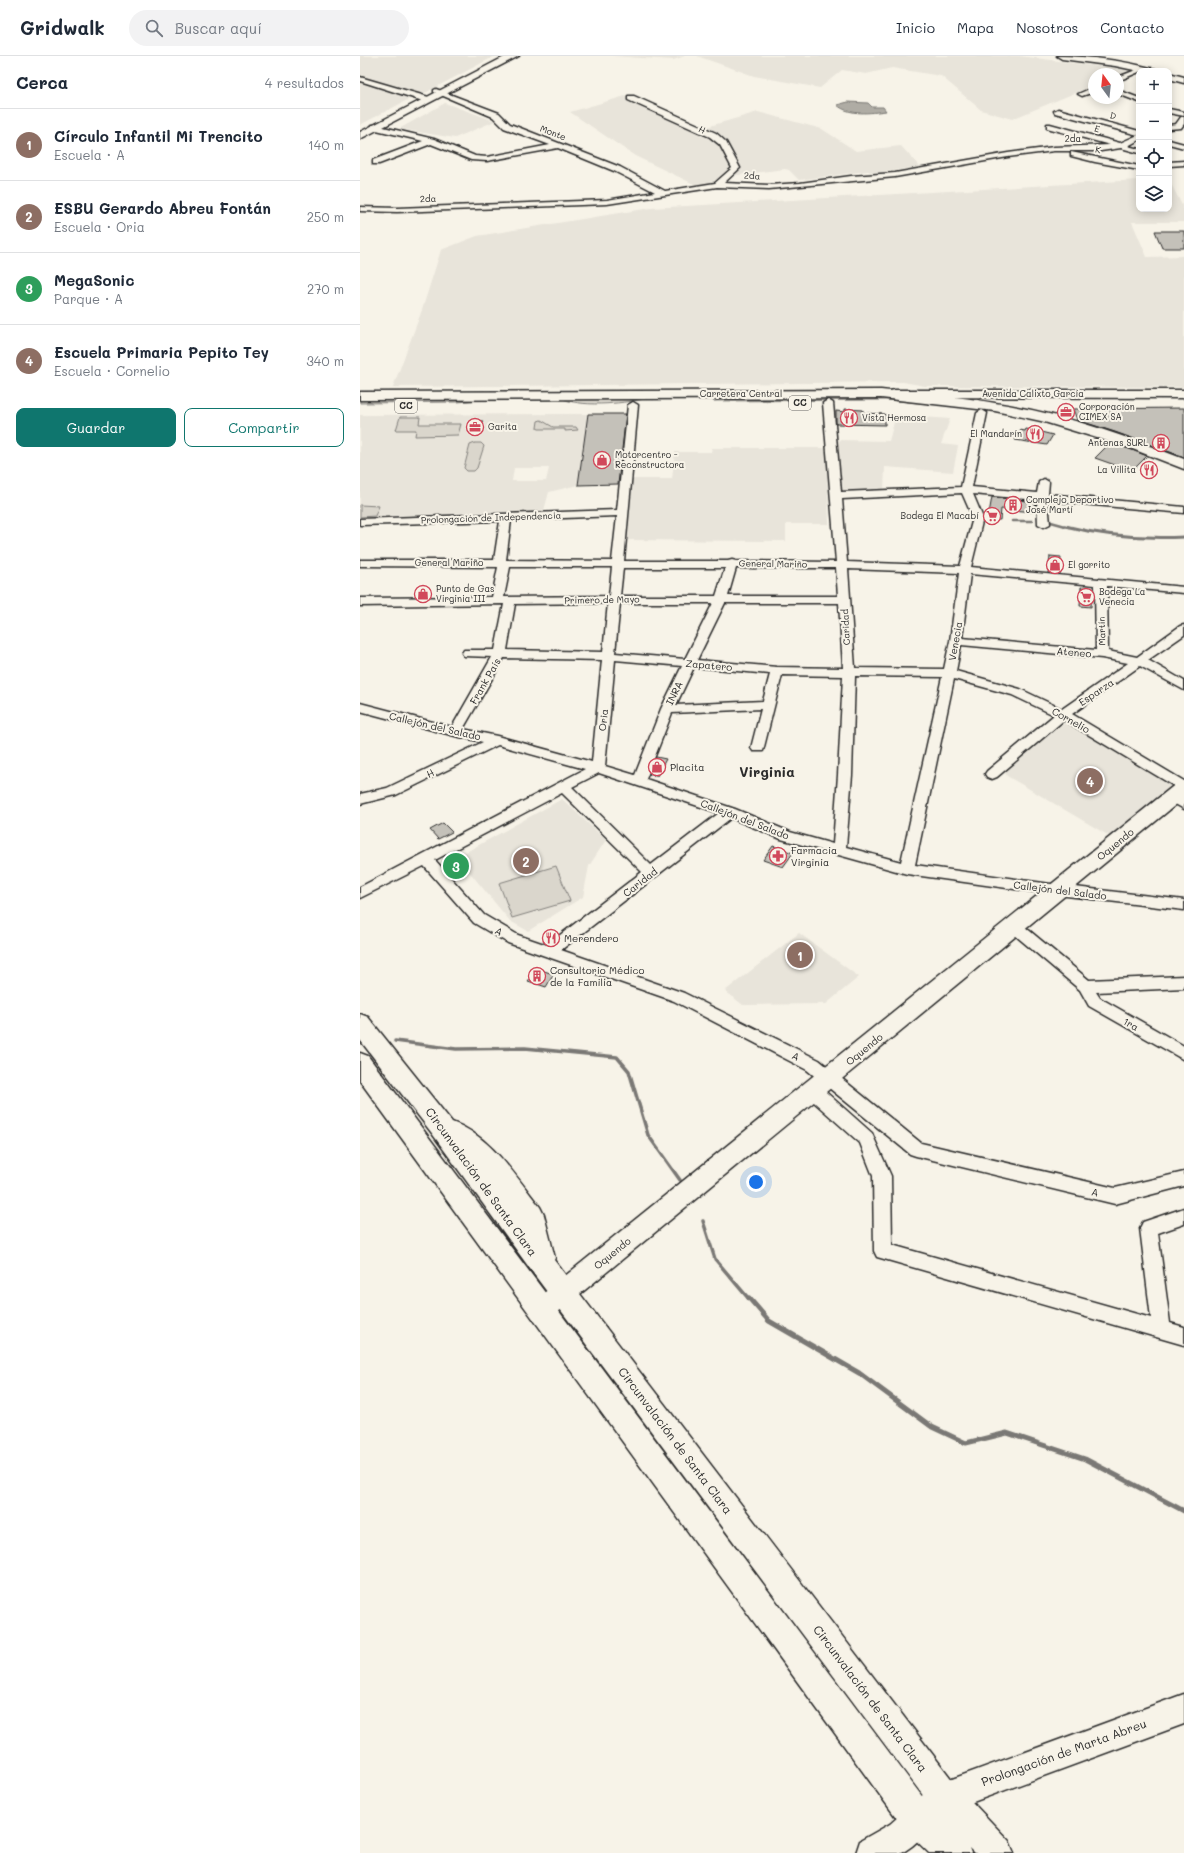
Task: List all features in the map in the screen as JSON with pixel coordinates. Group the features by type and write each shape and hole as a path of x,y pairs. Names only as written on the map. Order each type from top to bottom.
{"main road":[{"path":"360,136 503,56"},
{"path":"360,130 514,56"},
{"path":"513,396 533,392 550,382 572,391 604,392 618,395"},
{"path":"633,405 649,400 703,399 738,394"},
{"name":"Carretera Central","path":"360,407 542,400 618,395 881,394 993,408 1044,417 1060,426"},
{"name":"Carretera Central","path":"360,396 513,396 542,400 633,405 878,403 922,405 973,410 993,408 1132,447 1184,464"},
{"name":"Carretera Central","path":"1132,447 1184,472"},
{"name":"Circunvalación de Santa Clara","path":"360,1023 440,1125 545,1269 553,1301 918,1819 954,1853"},
{"name":"Circunvalación de Santa Clara","path":"360,1063 553,1301 944,1797 997,1853"}],"street":[{"path":"1062,56 1136,68"},
{"path":"1124,77 1136,74"},
{"path":"1172,77 1184,80"},
{"name":"Monte","path":"360,79 432,96 496,115 507,126 617,168 664,194"},
{"path":"1082,94 1088,92"},
{"path":"1124,94 1136,99"},
{"name":"H","path":"631,98 704,131 724,144 736,168 717,185"},
{"name":"D","path":"1058,111 1136,132"},
{"path":"1172,112 1184,114"},
{"path":"1181,127 1184,119"},
{"name":"E","path":"1050,126 1136,150"},
{"path":"375,127 431,141 474,158 487,159 559,146"},
{"name":"2da","path":"360,209 397,210 607,202 717,185 769,187 895,175 1008,155 1054,149 1101,149 1121,146 1136,138"},
{"path":"376,162 431,141"},
{"path":"1172,143 1184,146"},
{"name":"K","path":"1054,149 1095,160 1136,167"},
{"path":"1172,161 1182,163"},
{"path":"1172,164 1182,163"},
{"name":"Avenida Calixto García","path":"993,408 1184,394"},
{"path":"1044,417 1040,412 1044,404 1070,399"},
{"name":"Avenida Calixto García","path":"993,408 1039,401 1070,399 1184,399"},
{"name":"Caridad","path":"828,403 842,564 849,671 845,775 839,851"},
{"name":"Oria","path":"598,768 633,405"},
{"path":"966,490 993,408"},
{"path":"1044,482 1042,497 1044,524"},
{"path":"835,496 966,490 1184,510"},
{"name":"Venecia","path":"907,869 956,640 965,570 978,518 966,490"},
{"name":"Prolongación de Independencia","path":"360,522 623,513"},
{"path":"496,602 504,566 500,560 506,517"},
{"name":"General Mariño","path":"360,563 842,564 965,570 1184,590"},
{"name":"INRA","path":"639,781 667,709 721,599 732,563"},
{"name":"Martín","path":"1101,583 1102,654"},
{"name":"Primero de Mayo","path":"360,602 510,602 721,599 844,600"},
{"name":"Frank País","path":"455,732 500,654 510,602"},
{"name":"Esparza","path":"992,774 1063,714 1140,662 1184,629"},
{"name":"Ateneo","path":"956,640 1102,654 1140,662 1184,686"},
{"name":"Zapatero","path":"468,653 609,656 777,671 849,671 949,674"},
{"path":"758,748 777,671"},
{"name":"Cornelio","path":"949,674 1016,692 1063,714 1181,794"},
{"path":"667,709 769,705"},
{"name":"Callejón del Salado","path":"360,707 455,732 497,740 598,768 730,812 786,836 907,869 1058,890 1184,905"},
{"name":"H","path":"360,800 391,792 497,740"},
{"path":"360,893 598,768"},
{"path":"563,786 651,873"},
{"name":"Oquendo","path":"553,1301 1058,890 1181,794"},
{"name":"Caridad","path":"550,951 730,812"},
{"name":"A","path":"426,858 479,919 513,939 679,997 813,1065 820,1084 916,1149 1115,1196 1184,1179"},
{"path":"1014,926 1086,986 1184,982"},
{"name":"1ra","path":"1086,986 1094,1002 1184,1054"},
{"path":"820,1084 866,1138 882,1176 883,1251 1184,1336"},
{"path":"1162,1330 1149,1228 1184,1216"},
{"name":"Prolongación de Marta Abreu","path":"944,1797 1184,1709"},
{"path":"872,1853 901,1835 944,1797"}],"shaded area":[{"path":"360,56 495,56 421,95 360,77"},
{"path":"612,56 685,56 673,60"},
{"path":"697,56 1019,56 1114,68 1088,68 1088,87 1012,119 981,110 941,76 892,68 866,74 842,70 820,88 754,76"},
{"path":"360,81 384,88 413,97 360,125"},
{"path":"629,95 703,128 758,112 822,129 856,151 901,146 920,167 874,174 868,171 799,180 789,170 785,169 722,177 700,187 635,156 570,112"},
{"path":"848,102 868,103 872,107 883,107 886,111 860,113 848,111 837,105"},
{"path":"445,103 495,121 455,138 399,129"},
{"path":"1136,180 1136,212 1172,212 1172,186 1184,209 1184,222 1132,222 1147,257 1184,256 1184,387 925,386 903,382 393,387 422,310 441,250 477,236 651,208"},
{"path":"839,396 901,400 972,408 887,400 713,401 744,397"},
{"path":"650,398 606,404 572,402 562,399"},
{"path":"491,399 458,402 360,403 360,400"},
{"path":"588,414 578,485 549,492 543,514 360,517 360,415","holes":["514,468 549,468 546,481 512,481"]},
{"path":"896,415 950,419 941,444 958,446 953,472 885,467 884,491 841,491 836,440 889,441"},
{"path":"400,417 420,417 419,424 461,424 458,435 415,436 416,430 396,430"},
{"path":"541,420 553,427 576,427 578,430 565,431 565,429 539,429 537,428 538,421"},
{"path":"481,443 484,446 477,468 474,471 467,471 464,468 470,445"},
{"path":"712,448 827,448 829,524 786,524 786,541 623,540 632,479 672,479 675,452 711,452"},
{"path":"360,505 379,506 375,516 360,517"},
{"path":"1068,721 1173,786 1111,837 1007,776 1002,769"},
{"path":"562,799 606,840 589,866 583,897 528,931 510,921 457,857"},
{"path":"457,857 468,869 456,875 445,862"},
{"path":"556,866 570,901 512,918 499,883"},
{"path":"799,933 859,977 826,1004 743,1005 725,991"}],"building":[{"path":"1155,231 1184,231 1184,248 1162,248"},
{"name":"Antenas SURL","path":"1184,408 1184,457 1077,420 1073,409"},
{"path":"845,409 863,410 863,413 885,414 885,425 836,424 836,411 845,412"},
{"name":"Motorcentro - Reconstructora","path":"588,414 626,414 618,484 578,485"},
{"name":"Garita","path":"471,421 483,421 480,431 468,431"},
{"name":"El Mandarín","path":"1026,429 1053,435 1047,445 1015,440 1020,430 1025,431"},
{"path":"1110,443 1147,456 1132,471 1095,458"},
{"name":"Complejo Deportivo José Martí","path":"992,497 1036,502 1034,512 1001,509 1000,520 988,519"},
{"name":"El gorrito","path":"1050,556 1061,557 1060,574 1048,573"},
{"name":"Bodega La Venecia","path":"1081,587 1092,589 1091,607 1080,606"},
{"name":"Placita","path":"656,757 666,759 657,776 649,775"},
{"path":"443,823 452,832 438,839 430,830"},
{"name":"Farmacia Virginia","path":"773,846 793,853 783,867 763,860"},
{"name":"Consultorio Médico de la Familia","path":"537,969 554,974 546,987 528,981"}],"waterway":[{"path":"1012,521 1032,521"},
{"path":"1051,522 1066,526"},
{"path":"1066,526 1124,536 1154,538 1184,537"},
{"path":"395,1041 456,1049 525,1048 617,1057 629,1071 648,1135 680,1180"},
{"path":"703,1221 715,1259 749,1299"},
{"path":"749,1298 769,1321 859,1373 932,1427 966,1443 1007,1433 1085,1459 1184,1511"}],"place":[{"name":"Corporación CIMEX SA","path":"1066,412"},
{"name":"Vista Hermosa","path":"849,418"},
{"name":"Garita","path":"475,427"},
{"name":"El Mandarín","path":"1035,434"},
{"name":"Antenas SURL","path":"1161,443"},
{"name":"Motorcentro - Reconstructora","path":"602,460"},
{"name":"La Villita","path":"1149,470"},
{"name":"Complejo Deportivo José Martí","path":"1013,505"},
{"name":"Bodega El Macabí","path":"992,516"},
{"name":"El gorrito","path":"1055,565"},
{"name":"Punto de Gas Virginia III","path":"423,594"},
{"name":"Bodega La Venecia","path":"1086,597"},
{"name":"Placita","path":"657,767"},
{"name":"Escuela Primaria Pepito Tey","path":"1090,781"},
{"name":"Farmacia Virginia","path":"778,856"},
{"name":"ESBU Gerardo Abreu Fontán","path":"526,861"},
{"name":"MegaSonic","path":"456,866"},
{"name":"Merendero","path":"551,938"},
{"name":"Círculo Infantil Mi Trencito","path":"800,955"},
{"name":"Consultorio Médico de la Familia","path":"537,976"}],"district":[{"name":"Virginia","path":"767,772"}]}
